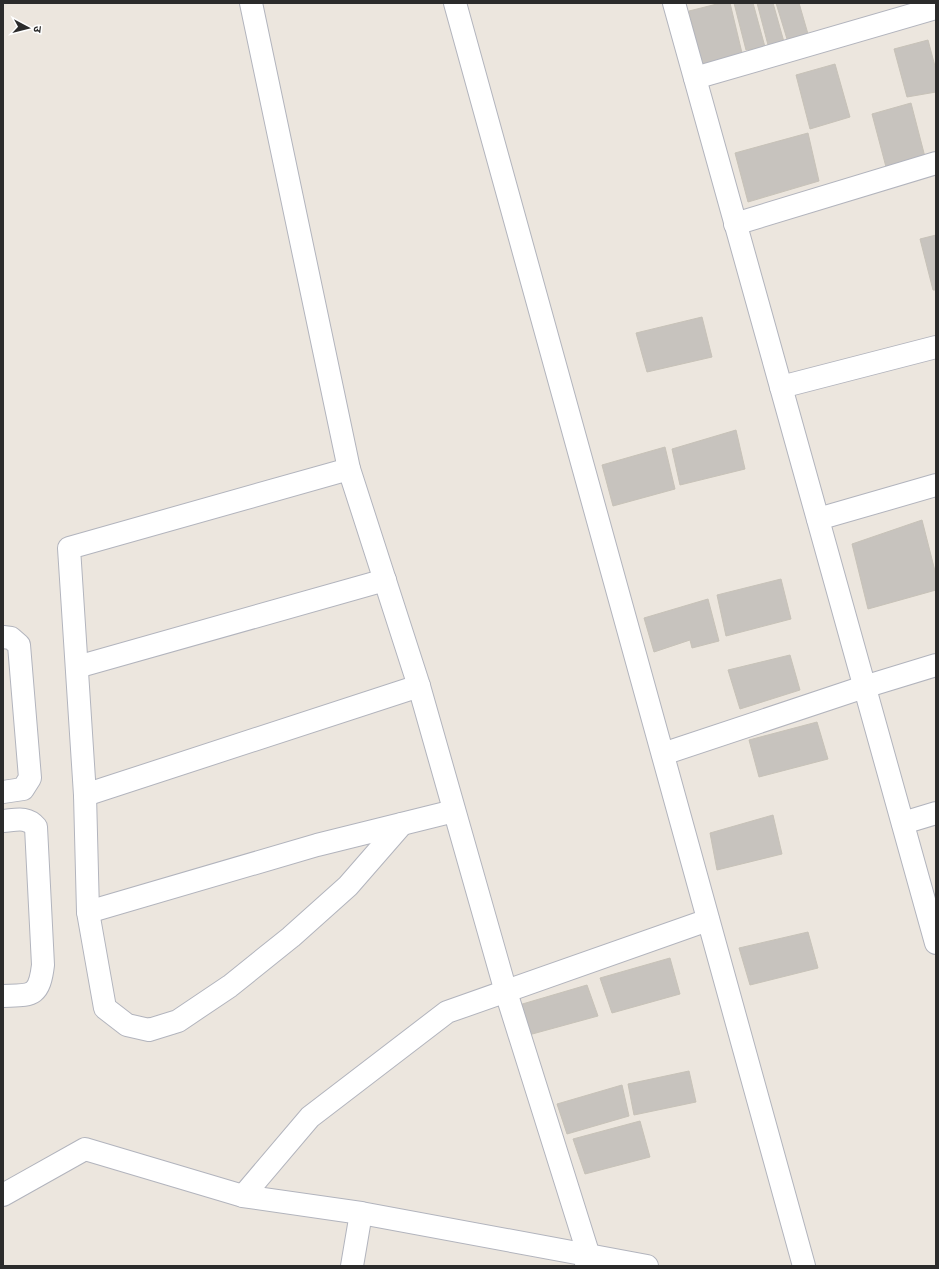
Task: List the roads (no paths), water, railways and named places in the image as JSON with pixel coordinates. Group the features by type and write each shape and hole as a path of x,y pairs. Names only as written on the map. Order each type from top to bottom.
{"street":[{"path":"252,3 349,469 419,686 506,992 587,1261"},
{"path":"455,3 804,1266"},
{"path":"674,3 936,943"},
{"path":"695,78 936,8"},
{"path":"735,224 936,163"},
{"path":"781,387 936,347"},
{"path":"349,469 69,548 85,795 88,912 105,1008 127,1025 149,1030 178,1021 230,986 291,937 348,886 402,824"},
{"path":"818,519 936,485"},
{"path":"77,668 385,580"},
{"path":"3,637 11,638 19,645 30,778 23,789 3,792"},
{"path":"663,754 864,687 936,665"},
{"path":"85,795 419,686"},
{"path":"88,912 317,846 454,811"},
{"path":"903,823 936,813"},
{"path":"3,821 25,819 32,822 36,827 43,965 40,983 29,995 3,996"},
{"path":"243,1196 310,1117 447,1012 708,920"},
{"path":"3,1195 85,1149 243,1196 361,1213 587,1261 647,1266"},
{"path":"352,1266 361,1213"}]}
